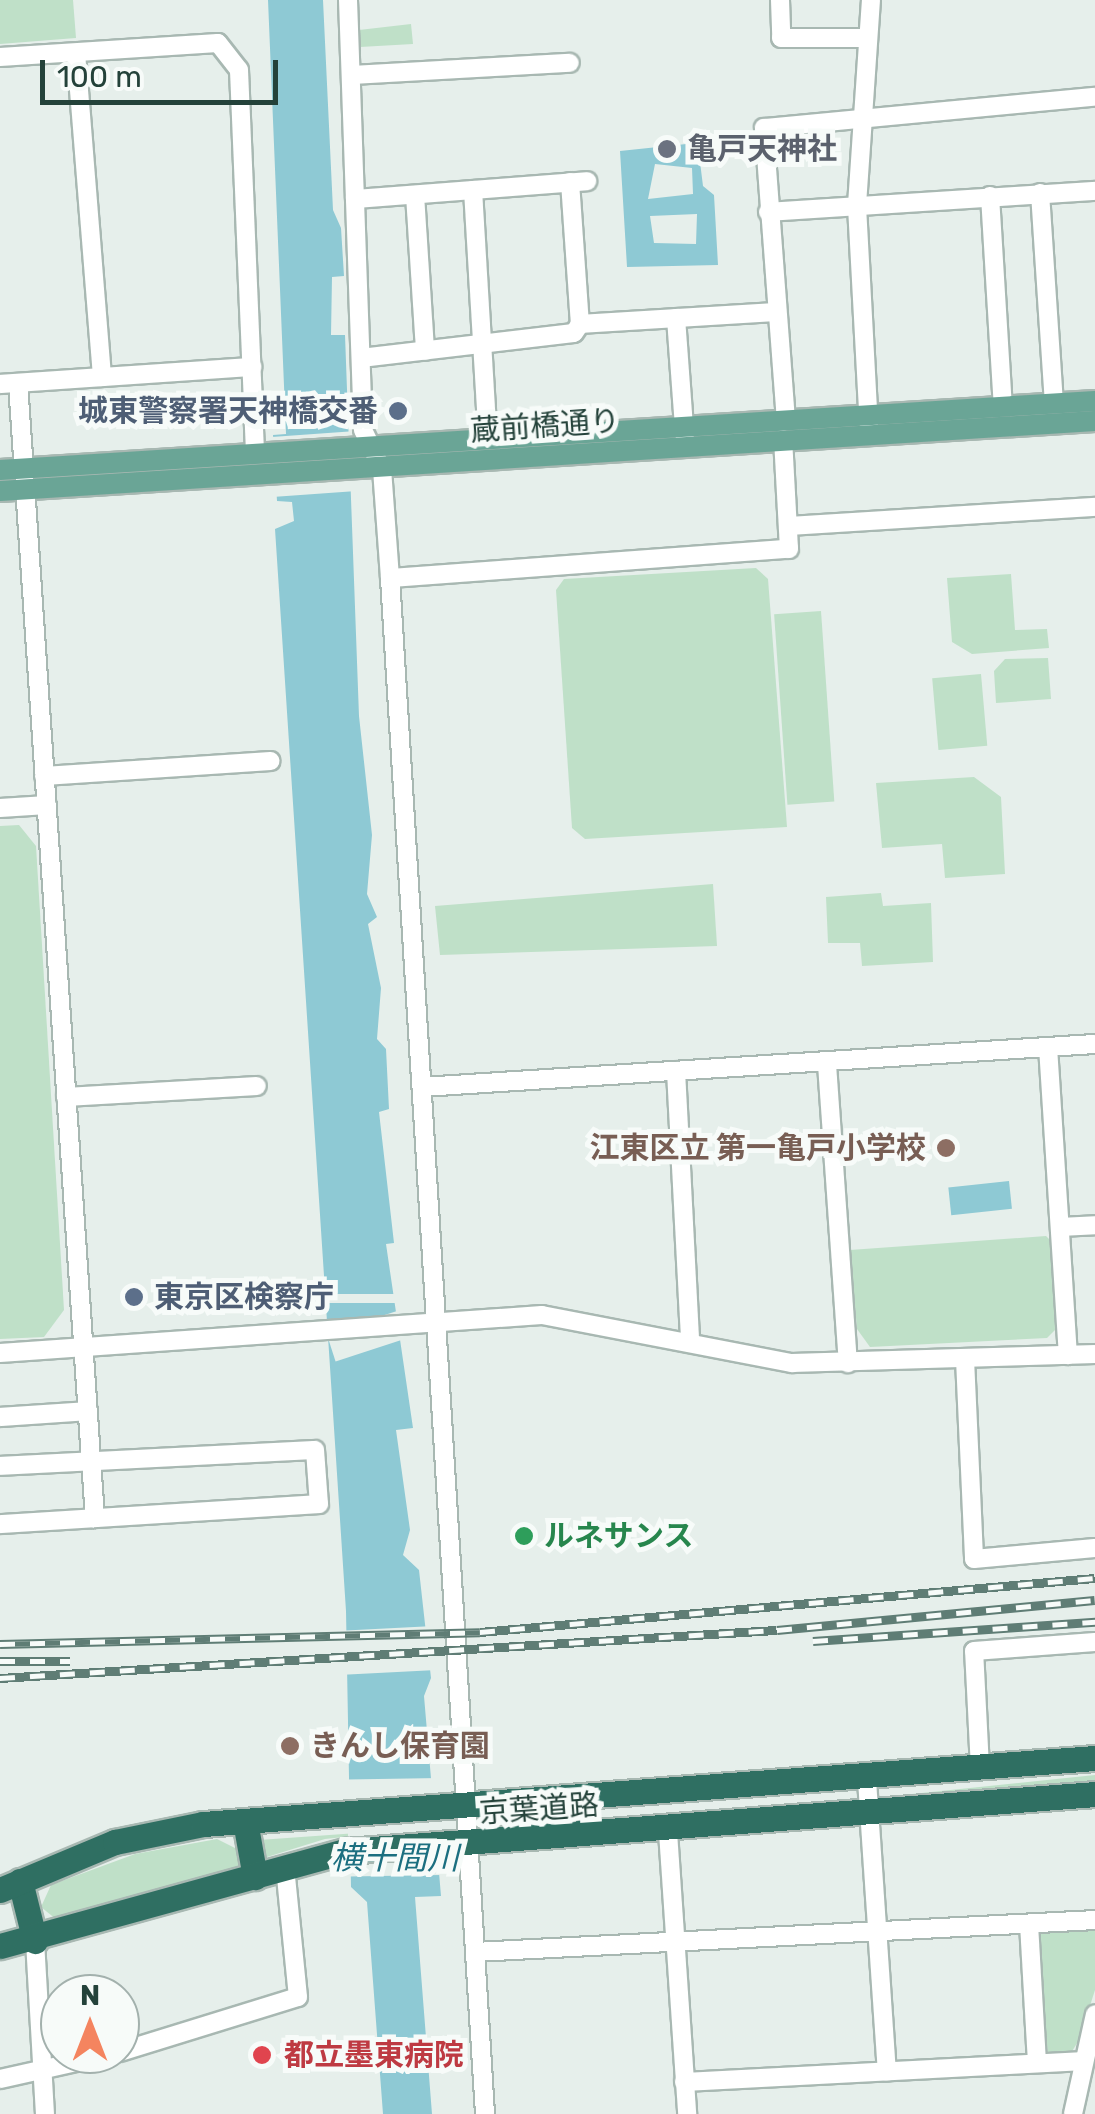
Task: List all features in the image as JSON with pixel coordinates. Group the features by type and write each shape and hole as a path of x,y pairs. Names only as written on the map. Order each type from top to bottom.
{"highway":[{"name":"京葉道路","path":"10,1886 142,1834 245,1820 868,1780 1095,1758"},
{"name":"京葉道路","path":"0,1946 35,1941 346,1851 457,1847 870,1817 1095,1794"},
{"path":"245,1820 255,1877"},
{"path":"10,1886 35,1941"}],"main road":[{"name":"蔵前橋通り","path":"0,491 24,479 261,461 365,448 488,439 785,430 1095,401"},
{"name":"蔵前橋通り","path":"868,424 1095,421"},
{"name":"蔵前橋通り","path":"261,461 372,470 684,436"},
{"name":"蔵前橋通り","path":"0,470 24,479"}],"street":[{"path":"348,0 365,448 390,578 466,1808 457,1847 476,1952 485,2114"},
{"path":"780,0 781,38 868,38"},
{"path":"868,424 857,205 870,0"},
{"path":"0,58 218,44 239,70 252,367 261,461"},
{"path":"76,53 102,377"},
{"path":"352,76 570,63"},
{"path":"390,578 789,549 785,430 764,128 1095,97"},
{"path":"355,199 578,181 580,324"},
{"path":"473,190 488,439"},
{"path":"768,212 1095,190"},
{"path":"414,194 425,351"},
{"path":"1040,194 1054,404"},
{"path":"990,196 1003,407"},
{"path":"361,358 483,344 580,324 775,312"},
{"path":"676,318 684,436"},
{"path":"96,1518 24,479 9,383 252,367"},
{"path":"790,526 1095,508"},
{"path":"44,776 271,761"},
{"path":"0,808 47,805"},
{"path":"422,1087 1095,1044"},
{"path":"1048,1047 1068,1354"},
{"path":"827,1064 848,1363"},
{"path":"676,1071 690,1342"},
{"path":"66,1097 257,1086"},
{"path":"1060,1227 1095,1225"},
{"path":"0,1353 436,1322 580,1317 758,1360 848,1363 1095,1354"},
{"path":"965,1358 974,1559 1095,1548"},
{"path":"0,1418 88,1412"},
{"path":"0,1466 316,1450 317,1506 0,1524"},
{"path":"980,1768 974,1651 1095,1642"},
{"path":"868,1780 886,2071"},
{"path":"668,1832 686,2114"},
{"path":"140,2046 298,1997 285,1867"},
{"path":"476,1952 1095,1920"},
{"path":"1029,1924 1037,2063"},
{"path":"35,1941 40,2052"},
{"path":"1073,2114 1080,2061 1095,2014"},
{"path":"684,2082 1080,2061"},
{"path":"0,2079 41,2074 44,2114"}],"green space":[{"path":"0,0 73,0 76,38 0,44"},
{"path":"411,24 413,44 360,47 359,30"},
{"path":"756,568 768,579 787,827 585,839 572,828 556,590 564,579"},
{"path":"1011,574 1015,630 1047,629 1049,648 972,654 952,642 947,578"},
{"path":"821,611 834,802 787,805 774,614"},
{"path":"1048,658 1051,699 996,703 994,671 1005,659"},
{"path":"981,674 987,746 938,750 932,678"},
{"path":"974,777 1001,797 1005,874 945,878 942,844 882,848 876,783"},
{"path":"19,825 36,846 64,1310 44,1337 0,1339 0,826"},
{"path":"713,884 717,946 440,955 435,906"},
{"path":"881,893 883,906 931,903 933,962 862,966 860,943 828,943 826,897"},
{"path":"1046,1236 1054,1244 1058,1327 1047,1338 870,1347 857,1329 850,1250"},
{"path":"1095,1775 1095,1781 884,1802 883,1797"},
{"path":"428,1828 325,1839 267,1857 259,1840"},
{"path":"217,1839 239,1850 239,1867 57,1920 41,1907 51,1885 135,1854"},
{"path":"1095,1924 1095,1990 1079,2040 1071,2053 1048,2055 1036,1933"}],"water":[{"name":"横十間川","path":"268,0 323,0 333,210 341,228 344,276 332,277 331,335 345,335 359,716 372,835 367,894 377,917 368,924 381,988 377,1039 386,1049 389,1109 379,1112 394,1243 386,1244 413,1428 396,1430 410,1530 403,1555 419,1570 431,1678 424,1696 441,1896 415,1897 432,2114 383,2114 367,1902 351,1887 346,1611 275,529 294,521 292,502 277,501 273,435 286,434"},
{"path":"715,141 717,160 700,162 703,186 714,195 718,265 627,267 620,151","holes":["655,164 692,168 693,194 648,199","697,214 696,244 654,243 650,216"]},
{"path":"1009,1181 1012,1209 951,1215 948,1187"}],"pier":[{"path":"356,431 360,491 272,497 268,437"},
{"path":"322,1294 396,1294 396,1303 322,1303"},
{"path":"397,1311 406,1339 336,1361 327,1334"},
{"path":"434,1626 436,1670 343,1675 341,1631"},
{"path":"440,1778 442,1875 349,1877 347,1780"}],"railway":[{"path":"0,1644 480,1632 1095,1578"},
{"path":"0,1678 777,1630 1095,1600"},
{"path":"813,1641 1095,1622"},
{"path":"0,1661 70,1661"}],"place":[{"name":"亀戸天神社","path":"667,149"},
{"name":"城東警察署天神橋交番","path":"398,411"},
{"name":"江東区立 第一亀戸小学校","path":"946,1148"},
{"name":"東京区検察庁","path":"134,1297"},
{"name":"ルネサンス","path":"524,1536"},
{"name":"きんし保育園","path":"290,1746"},
{"name":"都立墨東病院","path":"262,2055"}]}
